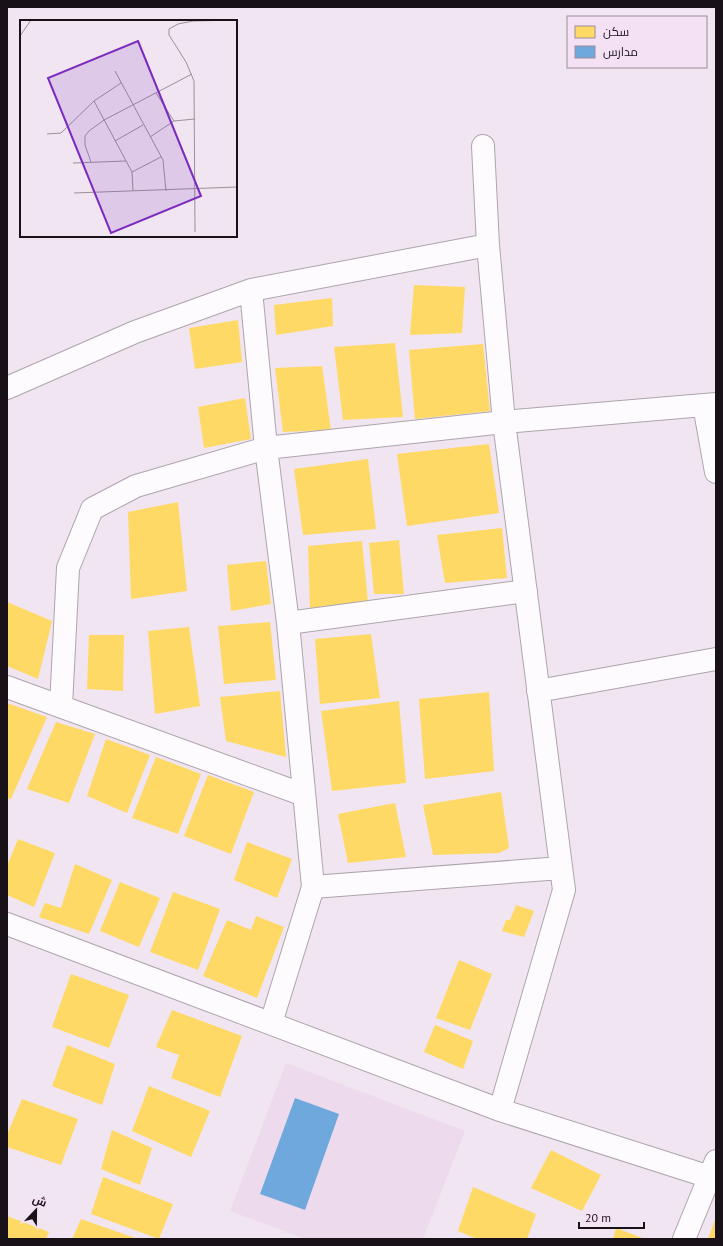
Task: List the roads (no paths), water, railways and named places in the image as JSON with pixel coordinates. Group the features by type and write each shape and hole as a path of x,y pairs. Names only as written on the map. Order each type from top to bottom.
{"street":[{"path":"483,146 488,245 504,422 564,890 500,1110"},
{"path":"7,388 134,332 252,290 488,245"},
{"path":"252,290 266,448 288,623 313,887 271,1023"},
{"path":"61,706 68,568 92,509 136,486 266,448 504,422 710,404 716,472"},
{"path":"288,623 526,591"},
{"path":"538,691 716,658"},
{"path":"7,687 304,795"},
{"path":"313,887 561,868"},
{"path":"7,924 500,1110 714,1172 684,1239"}]}
